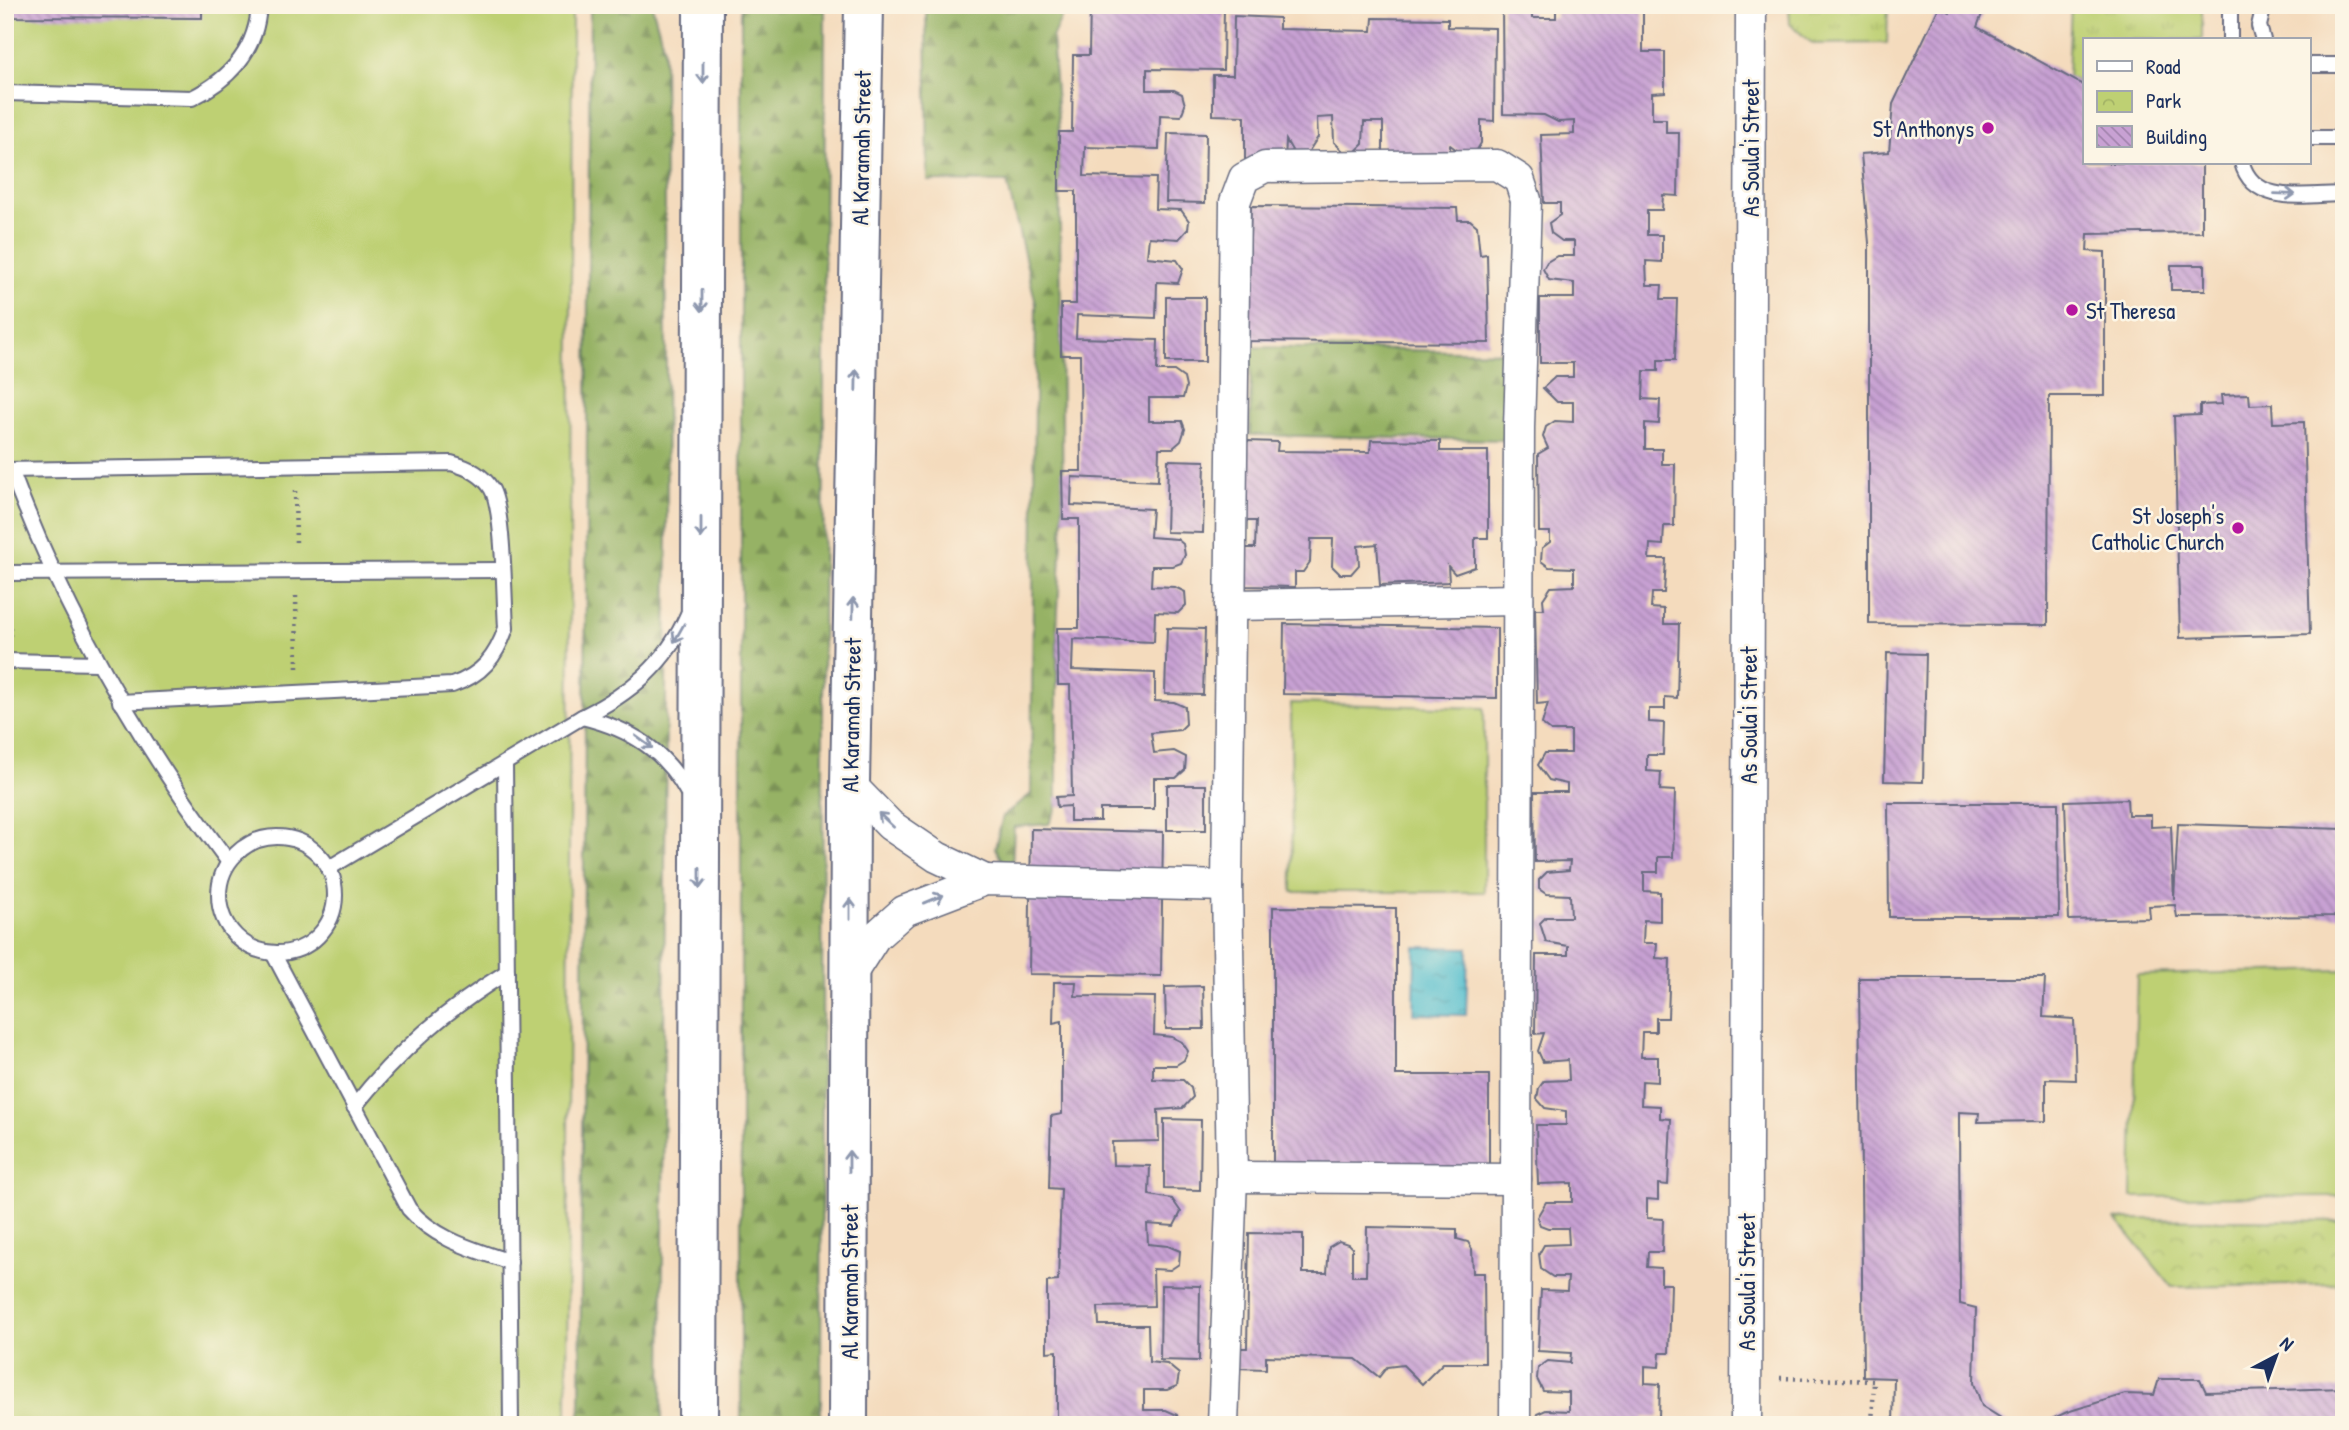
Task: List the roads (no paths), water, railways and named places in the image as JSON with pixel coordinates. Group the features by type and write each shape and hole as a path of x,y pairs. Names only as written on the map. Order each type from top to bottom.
{"main road":[{"path":"698,1425 703,5"},
{"name":"Al Karamah Street","path":"848,1425 850,785 864,5"}],"street":[{"name":"As Soula'i Street","path":"1746,1425 1751,5"},
{"path":"1223,1425 1232,1177 1227,886 1235,202 1244,178 1265,167 1497,165 1518,179 1526,200 1518,600 1515,1425"},
{"path":"1230,605 1518,600"},
{"path":"850,785 890,825 937,856 985,880"},
{"path":"850,975 875,937 904,911 985,880 1227,886"},
{"path":"1232,1177 1516,1179"}],"lane":[{"path":"5,93 192,98 218,85 238,65 252,40 259,5"},
{"path":"2230,5 2230,38"},
{"path":"2262,38 2259,26 2264,5"},
{"path":"2310,65 2344,65"},
{"path":"2310,138 2344,138"},
{"path":"2242,164 2251,181 2268,193 2344,194"},
{"path":"120,702 452,685 466,681 489,664 506,628 497,499 491,488 474,471 451,463 8,470 53,573 97,663 120,702 153,757 228,861"},
{"path":"329,868 630,690 662,660 689,612 701,569"},
{"path":"5,573 502,570"},
{"path":"5,661 97,663"},
{"path":"582,717 609,724 636,736 659,753 683,784 692,801 700,830"},
{"path":"505,763 511,1425"},
{"path":"268,836 293,838 314,849 329,868 336,892 332,916 319,937 298,950 273,953 250,947 230,931 220,909 219,885 228,861 245,845 268,836"},
{"path":"273,953 401,1195 420,1222 448,1240 510,1262"},
{"path":"354,1107 379,1075 428,1027 507,972"}],"water":[{"path":"1415,947 1468,948 1466,1015 1414,1014"}],"place":[{"name":"St Anthonys","path":"1988,128"},
{"name":"St Theresa","path":"2072,310"},
{"name":"St Joseph's Catholic Church","path":"2238,528"}]}
